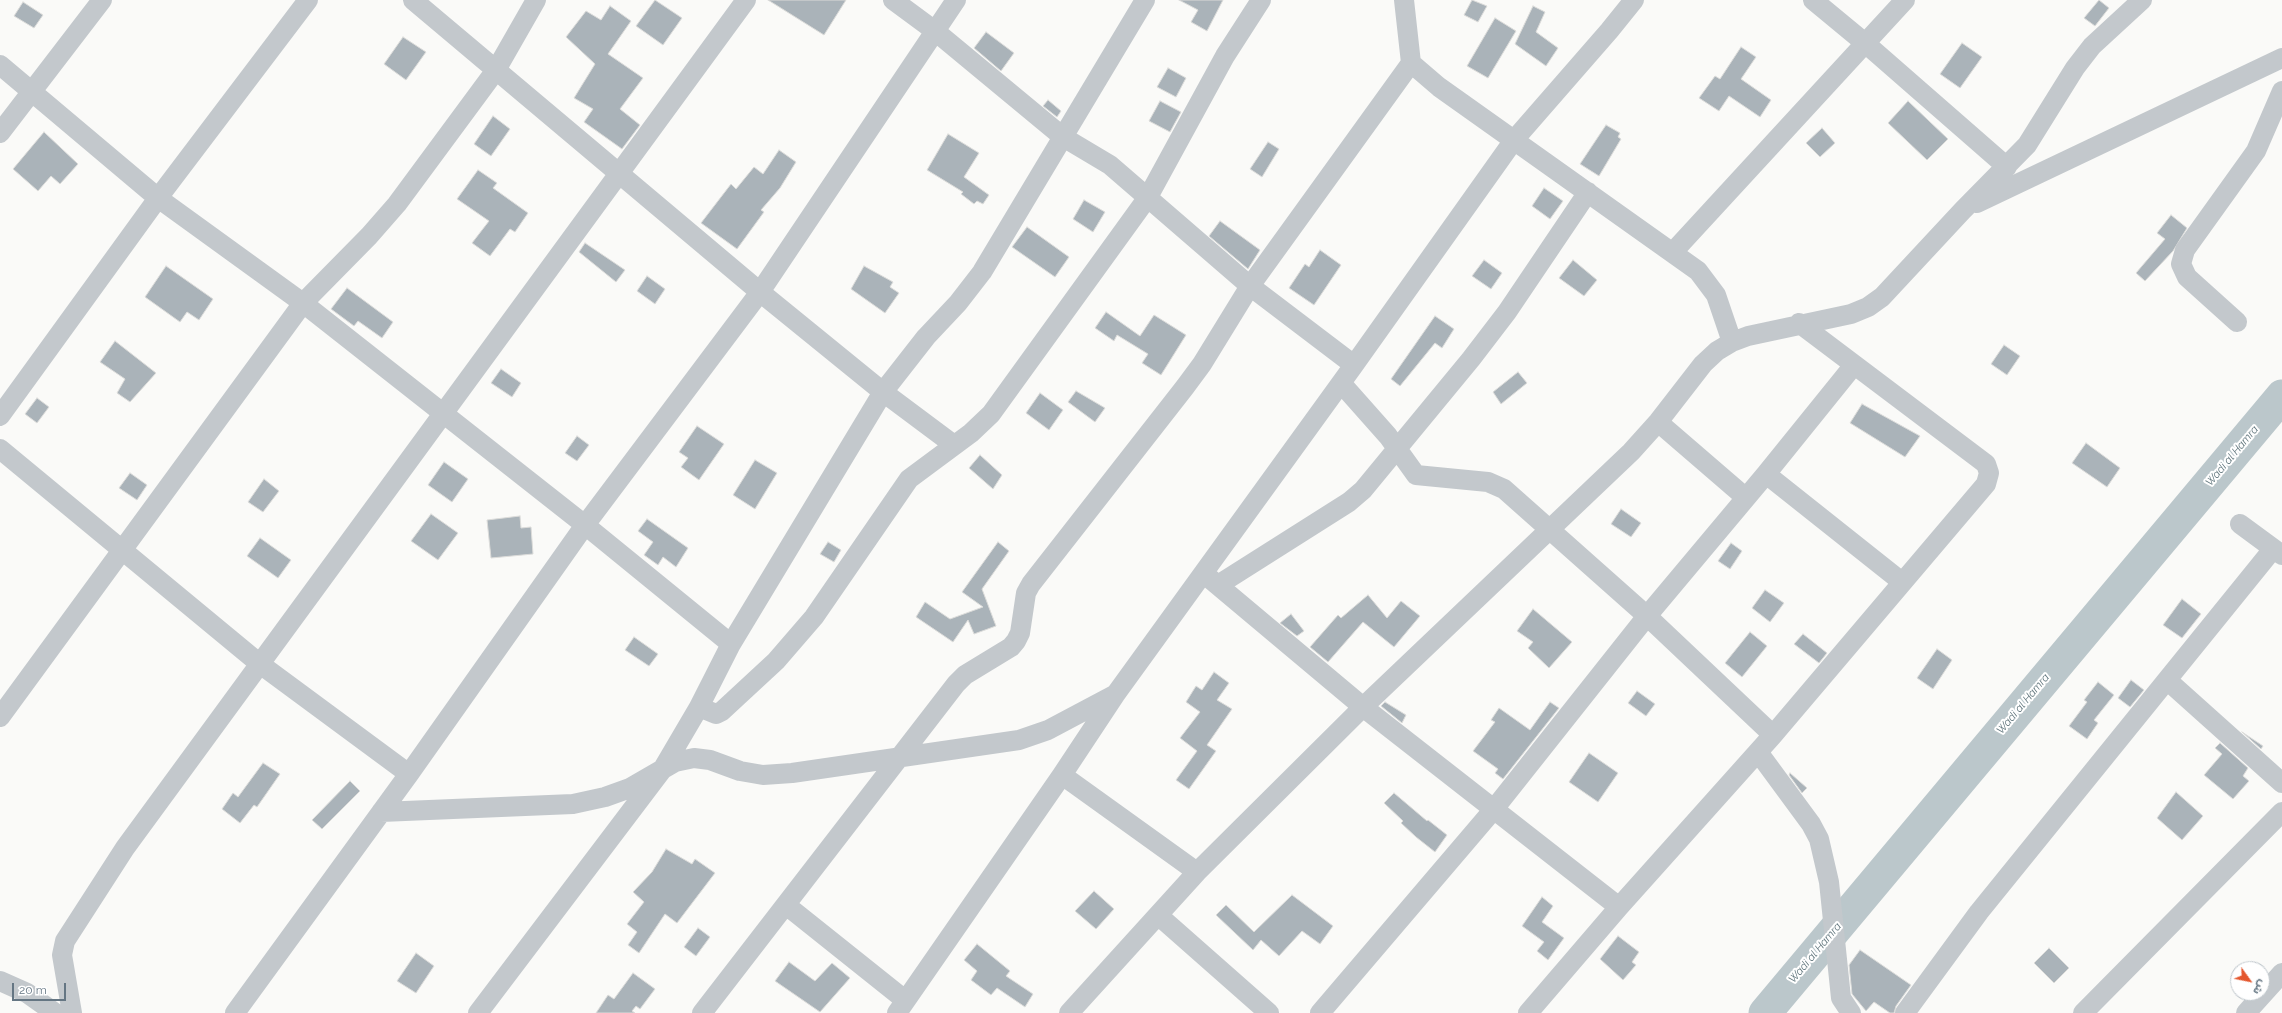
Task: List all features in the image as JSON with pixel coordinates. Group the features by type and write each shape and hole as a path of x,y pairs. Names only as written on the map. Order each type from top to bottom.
{"street":[{"path":"0,133 102,0"},
{"path":"0,416 158,198 308,0"},
{"path":"413,0 760,292 883,392 954,445"},
{"path":"0,717 303,303 397,204 496,70 536,0"},
{"path":"72,1013 62,955 65,941 125,848 746,0"},
{"path":"893,0 935,31 1063,137 1110,165 1250,286 1354,365"},
{"path":"235,1013 409,774 585,525 760,292 956,0"},
{"path":"478,1013 662,770 699,707 731,644 883,392 926,337 958,303 982,272 1145,0"},
{"path":"699,707 716,714 722,711 776,661 814,617 909,479 971,433 991,414 1148,197 1225,56 1261,0"},
{"path":"1404,0 1411,63 1433,83 1588,192 1698,272 1716,295 1732,342"},
{"path":"786,905 901,1007 1062,775 1115,695 1211,579 1341,383 1514,140 1610,31 1634,0"},
{"path":"1813,0 1866,43 2007,167"},
{"path":"1672,252 1905,0"},
{"path":"1070,1013 1159,916 1197,872 1363,708 1631,452 1658,422 1703,364 1732,342 1799,323 1850,314 1868,307 1882,297 1963,210 2007,167 2036,133 2075,68 2092,46 2142,0"},
{"path":"1963,210 2282,58"},
{"path":"702,1013 965,675 1011,647 1016,641 1026,593 1031,584 1202,364 1250,286 1411,63"},
{"path":"0,65 158,198 303,303 585,525 731,644"},
{"path":"2236,322 2187,277 2181,264 2185,250 2256,151 2282,91"},
{"path":"1211,579 1349,502 1370,483 1396,448 1471,359 1507,312 1588,192"},
{"path":"1528,1013 1619,907 1773,735 1986,484 1989,473 1986,464 1799,323"},
{"path":"1320,1013 1494,809 1647,616 1745,497 1766,474 1854,365"},
{"path":"1341,383 1396,448 1412,472 1419,477 1488,482 1498,485 1647,616 1773,735"},
{"path":"1658,422 1745,497"},
{"path":"0,449 260,664 409,774"},
{"path":"1766,474 1902,582"},
{"path":"1905,1013 1979,912 2167,680 2278,552 2240,524"},
{"path":"1211,579 1363,708 1619,907"},
{"path":"2167,680 2282,783"},
{"path":"381,812 573,804 604,797 630,788 675,762 694,758 710,760 740,771 763,775 792,773 1019,740 1048,730 1115,695"},
{"path":"1758,752 1811,824 1818,839 1829,882 1841,998 1851,1013"},
{"path":"1062,775 1197,872"},
{"path":"2083,1013 2282,812"},
{"path":"1159,916 1269,1013"},
{"path":"2246,1013 2282,973"},
{"path":"0,981 27,993 55,1013"}],"building":[{"path":"655,0 682,18 663,45 636,26"},
{"path":"768,0 846,0 824,35"},
{"path":"1179,0 1223,0 1207,31 1191,22 1198,10"},
{"path":"1472,0 1487,6 1478,22 1464,15"},
{"path":"2099,0 2109,8 2095,26 2084,18"},
{"path":"23,2 43,15 34,28 14,16"},
{"path":"610,6 631,21 608,54 643,78 620,109 640,125 622,149 584,122 593,109 574,98 595,64 566,37 586,11 601,20"},
{"path":"1533,6 1545,12 1536,32 1558,48 1546,66 1515,44"},
{"path":"1495,18 1516,31 1488,78 1467,66"},
{"path":"986,32 1014,53 1001,71 974,48"},
{"path":"403,37 426,52 406,80 384,64"},
{"path":"1962,43 1982,57 1960,88 1940,74"},
{"path":"1741,47 1756,57 1741,79 1771,100 1760,117 1729,96 1719,111 1699,98 1715,76 1720,79"},
{"path":"1168,68 1186,78 1176,97 1157,87"},
{"path":"1048,100 1061,111 1057,117 1043,106"},
{"path":"1160,101 1181,112 1170,132 1149,121"},
{"path":"1908,101 1948,139 1927,160 1888,123"},
{"path":"493,116 510,129 491,156 474,144"},
{"path":"1606,125 1620,133 1618,137 1621,139 1599,176 1580,164"},
{"path":"1822,128 1835,143 1820,157 1806,143"},
{"path":"44,132 78,164 60,184 51,176 38,191 13,169"},
{"path":"948,134 979,153 964,177 989,195 983,204 977,201 974,204 961,194 963,192 927,170"},
{"path":"1268,142 1279,149 1262,177 1250,169"},
{"path":"779,150 796,162 780,188 761,210 764,212 737,249 701,223 731,184 736,189 754,167 763,174"},
{"path":"478,170 497,183 493,188 528,213 515,232 510,229 490,256 472,243 489,221 457,199"},
{"path":"1544,188 1563,201 1550,219 1532,206"},
{"path":"1084,200 1105,212 1093,232 1073,219"},
{"path":"2171,215 2187,228 2173,251 2145,281 2136,273 2165,239 2157,233"},
{"path":"1220,221 1260,250 1248,269 1209,236"},
{"path":"1027,227 1069,257 1055,277 1012,247"},
{"path":"585,243 625,270 616,282 579,252"},
{"path":"1320,250 1341,265 1314,305 1289,288 1305,264 1309,267"},
{"path":"1484,260 1502,273 1491,289 1472,276"},
{"path":"1573,260 1597,280 1584,296 1559,278"},
{"path":"166,266 213,299 199,320 187,312 180,322 145,297"},
{"path":"864,266 893,282 890,287 899,293 885,313 851,289"},
{"path":"647,276 665,289 655,304 637,291"},
{"path":"347,288 393,322 382,338 358,321 354,326 331,309"},
{"path":"1106,312 1140,336 1154,315 1186,335 1161,375 1142,363 1148,354 1117,335 1114,341 1095,328"},
{"path":"1435,316 1454,329 1442,348 1435,343 1400,386 1391,379"},
{"path":"115,341 156,373 130,402 117,393 125,379 100,362"},
{"path":"2004,345 2020,356 2007,375 1991,364"},
{"path":"501,369 521,383 512,397 491,383"},
{"path":"1518,372 1527,383 1501,404 1493,392"},
{"path":"1076,391 1105,408 1095,422 1068,402"},
{"path":"1040,393 1063,410 1049,430 1026,413"},
{"path":"37,398 49,407 37,423 25,414"},
{"path":"1862,404 1920,436 1905,457 1850,423"},
{"path":"697,426 724,444 699,480 681,467 688,458 679,452"},
{"path":"577,436 589,445 577,461 565,453"},
{"path":"2086,443 2120,468 2107,487 2072,463"},
{"path":"980,455 1002,475 993,489 969,468"},
{"path":"755,460 777,473 755,509 733,495"},
{"path":"444,462 468,479 452,502 428,485"},
{"path":"130,473 147,485 137,500 119,488"},
{"path":"264,479 279,491 263,512 248,502"},
{"path":"1621,509 1641,523 1631,537 1611,524"},
{"path":"431,514 458,533 438,560 411,541"},
{"path":"520,516 521,528 531,527 533,554 491,558 487,520"},
{"path":"647,519 688,548 676,567 663,557 658,565 644,555 653,542 638,531"},
{"path":"260,538 291,560 278,578 247,556"},
{"path":"828,542 841,550 834,562 820,554"},
{"path":"998,542 1009,551 982,589 996,626 974,634 968,620 953,642 916,617 925,602 950,619 983,607 962,592"},
{"path":"1731,543 1742,551 1730,569 1718,561"},
{"path":"1765,590 1784,603 1770,622 1752,608"},
{"path":"1368,595 1387,618 1401,601 1420,616 1394,647 1363,622 1328,662 1310,647 1338,615 1341,618"},
{"path":"2182,599 2201,614 2182,638 2163,625"},
{"path":"1533,609 1572,642 1549,668 1528,648 1533,642 1517,631"},
{"path":"1291,614 1304,631 1297,636 1280,623"},
{"path":"1750,632 1767,646 1742,677 1725,663"},
{"path":"1803,634 1827,653 1819,663 1794,644"},
{"path":"634,637 658,654 649,666 625,650"},
{"path":"1937,649 1952,660 1933,689 1917,678"},
{"path":"1214,672 1229,683 1217,700 1232,709 1207,745 1216,751 1189,789 1176,780 1197,751 1180,738 1200,712 1186,702 1196,686 1202,690"},
{"path":"2131,680 2144,690 2130,707 2118,698"},
{"path":"2098,682 2114,695 2094,720 2098,723 2087,739 2069,726 2087,702 2084,700"},
{"path":"1637,691 1655,704 1646,716 1628,703"},
{"path":"1385,702 1406,715 1402,723 1381,706"},
{"path":"1550,702 1559,708 1503,779 1495,773 1498,769 1473,751 1495,722 1491,720 1499,708 1530,730"},
{"path":"2242,732 2263,746 2261,749"},
{"path":"2220,743 2248,768 2243,776 2249,781 2233,799 2204,775 2222,754 2215,748"},
{"path":"1589,753 1618,773 1598,802 1569,782"},
{"path":"263,763 280,774 257,807 254,805 240,823 222,809 233,793 238,797"},
{"path":"1790,773 1807,788 1802,793 1789,775"},
{"path":"350,781 360,791 322,829 312,820"},
{"path":"2176,792 2203,816 2182,840 2157,818"},
{"path":"1394,793 1427,821 1428,820 1447,835 1435,852 1401,823 1403,821 1384,803"},
{"path":"666,849 692,864 695,859 715,873 677,923 665,914 639,953 628,945 637,932 627,924 644,902 633,892 652,872"},
{"path":"1094,891 1114,909 1096,929 1075,911"},
{"path":"1292,895 1333,926 1320,944 1302,931 1279,956 1261,940 1253,950 1216,915 1226,905 1254,932"},
{"path":"1542,897 1553,906 1542,922 1564,938 1548,960 1537,951 1544,942 1522,926"},
{"path":"698,928 710,937 696,956 684,947"},
{"path":"1618,936 1639,952 1632,962 1636,965 1623,980 1600,959"},
{"path":"977,944 1010,971 1006,976 1033,994 1025,1007 997,988 991,995 971,980 977,971 964,960"},
{"path":"2049,948 2069,968 2054,983 2034,963"},
{"path":"1860,950 1911,985 1896,1006 1894,1013 1890,1013 1874,1002 1866,1011 1852,994 1849,965"},
{"path":"416,953 434,966 416,993 397,981"},
{"path":"789,962 815,981 832,963 850,978 820,1012 775,981"},
{"path":"633,973 655,989 640,1009 636,1006 632,1011 635,1013 596,1013 608,995 614,999"}],"waterway":[{"name":"Wadi al Hamra","path":"1765,1013 2282,396"}]}
